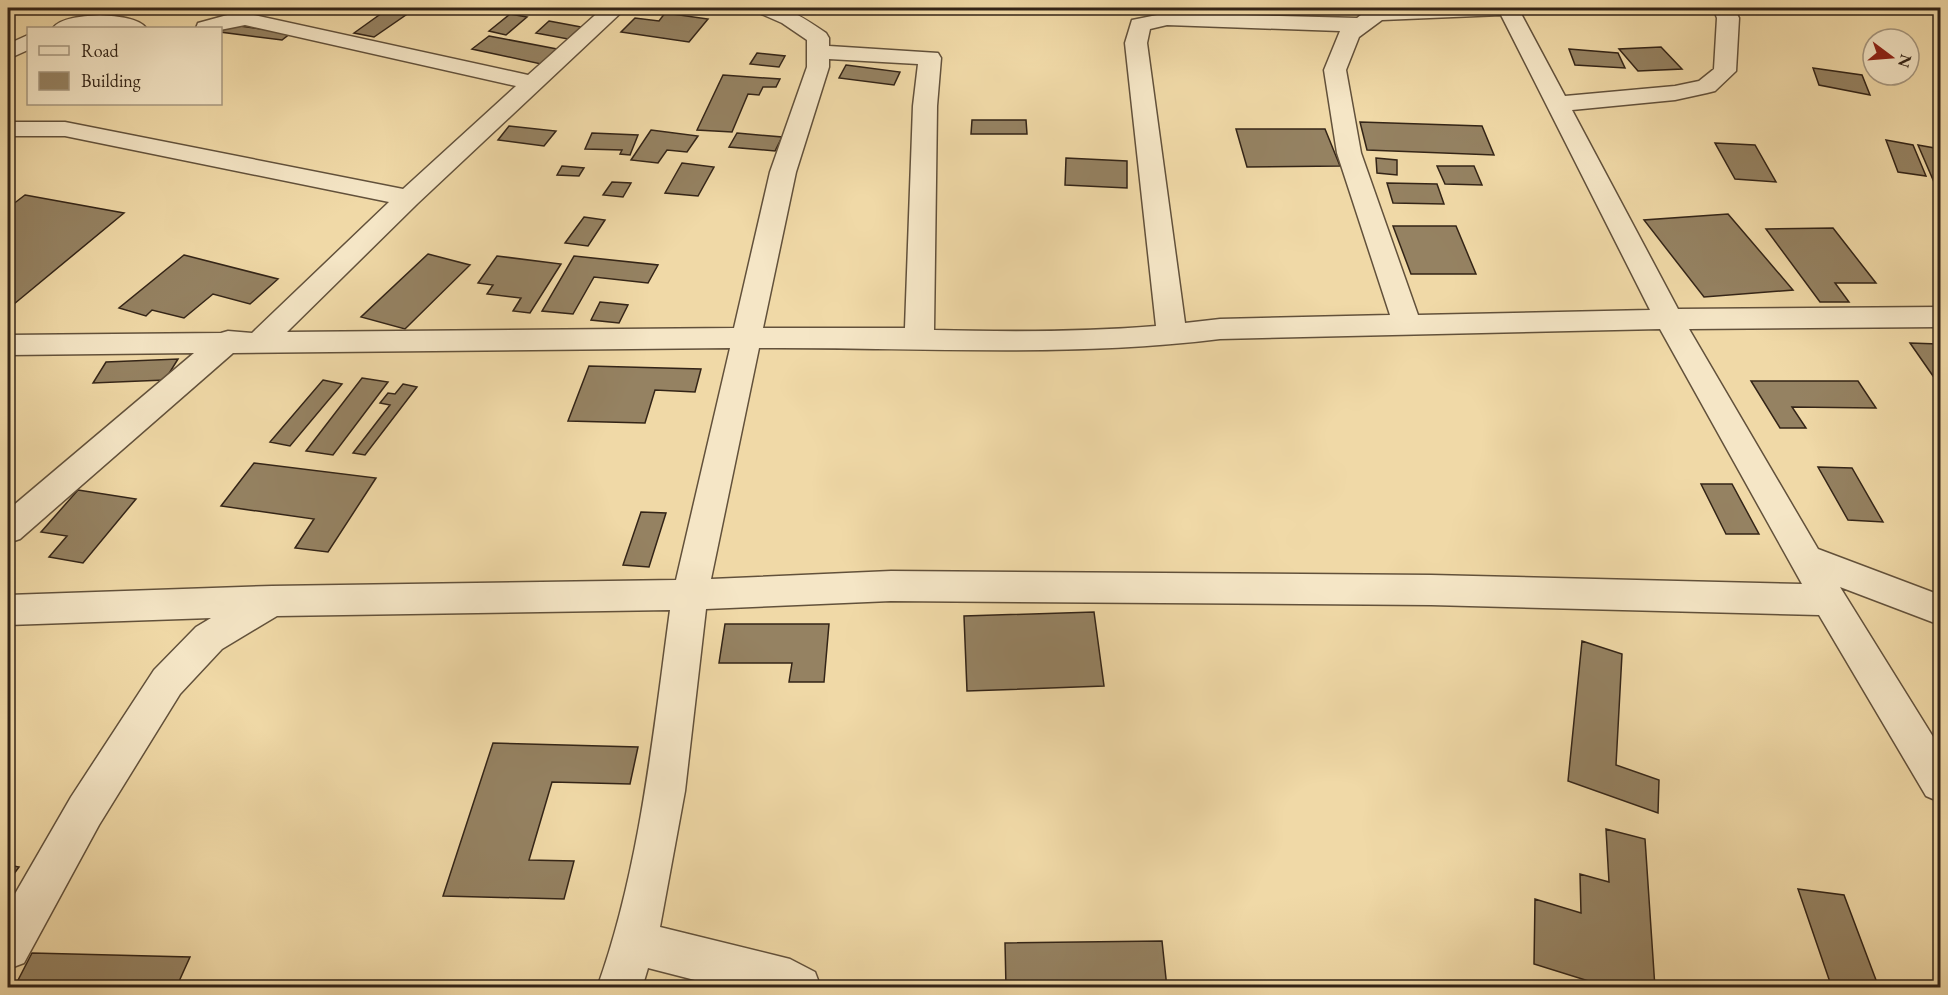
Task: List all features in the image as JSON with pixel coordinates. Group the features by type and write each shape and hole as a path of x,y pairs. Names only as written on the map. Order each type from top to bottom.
{"street":[{"path":"110,21 139,8"},
{"path":"261,341 408,198 615,8"},
{"path":"619,987 635,943 665,790 690,595 783,172 818,67 818,38 790,18 764,8"},
{"path":"1407,324 1349,153 1335,70 1348,34 1377,14 1508,8 1669,319 1829,600 1941,783"},
{"path":"1558,104 1675,93 1707,86 1725,71 1728,18 1724,8"},
{"path":"209,27 226,21 245,19 532,83"},
{"path":"1172,336 1136,43 1140,25 1167,19 1362,25"},
{"path":"68,27 94,20 110,21 131,27"},
{"path":"8,52 27,42"},
{"path":"818,52 930,58 925,106 919,340"},
{"path":"8,129 66,129 408,198"},
{"path":"8,345 228,341 746,340 873,337 1009,341 1172,336 1220,329 1407,324 1941,317"},
{"path":"8,529 228,341"},
{"path":"1805,559 1941,610"},
{"path":"8,610 272,601 690,595 891,586 1431,590 1829,600"},
{"path":"8,946 86,811 167,682 208,638 272,601"},
{"path":"635,943 790,981 799,987"}],"building":[{"path":"389,8 416,8 374,37 354,33"},
{"path":"665,13 708,19 689,42 621,32 635,18 659,21"},
{"path":"510,14 527,17 506,35 489,31"},
{"path":"549,21 581,27 568,39 536,33"},
{"path":"225,24 291,33 282,40 222,32 220,27"},
{"path":"489,36 557,49 541,64 472,49"},
{"path":"1661,47 1682,69 1638,71 1619,49"},
{"path":"1569,49 1618,53 1625,68 1575,65"},
{"path":"757,53 785,56 779,67 750,64"},
{"path":"846,65 900,72 894,85 839,78"},
{"path":"1813,68 1861,75 1861,87 1867,87 1870,95 1819,85"},
{"path":"723,75 780,79 776,87 763,87 759,95 748,94 732,132 697,130"},
{"path":"972,120 1026,120 1027,134 971,134"},
{"path":"1360,122 1482,126 1494,155 1367,150"},
{"path":"509,126 556,131 544,146 498,140"},
{"path":"1236,129 1325,129 1340,166 1247,167"},
{"path":"651,130 698,136 687,152 667,150 658,163 631,160"},
{"path":"592,133 638,135 630,155 620,154 622,150 585,149"},
{"path":"737,133 782,137 775,151 729,147"},
{"path":"1886,140 1913,145 1926,176 1898,172"},
{"path":"1715,143 1755,145 1776,182 1735,179"},
{"path":"1918,145 1940,149 1940,196"},
{"path":"1066,158 1127,161 1127,188 1065,185"},
{"path":"1376,158 1397,160 1397,175 1377,173"},
{"path":"682,163 714,167 698,196 665,193"},
{"path":"562,166 584,168 579,176 557,175"},
{"path":"1437,166 1474,166 1482,185 1445,184"},
{"path":"612,182 631,183 623,197 603,195"},
{"path":"1387,183 1437,184 1444,204 1393,203"},
{"path":"25,195 124,213 8,309 8,208"},
{"path":"1728,214 1793,290 1704,297 1644,220"},
{"path":"584,217 605,220 588,246 565,243"},
{"path":"1393,226 1456,226 1476,274 1411,274"},
{"path":"1833,228 1876,283 1835,283 1849,302 1820,302 1766,229"},
{"path":"428,254 470,265 405,329 361,317"},
{"path":"184,255 278,279 250,304 213,294 184,318 152,310 146,316 119,308"},
{"path":"497,256 561,264 530,313 513,311 521,298 487,294 493,285 478,283"},
{"path":"574,256 658,265 648,283 594,277 573,314 542,311"},
{"path":"600,302 628,305 619,323 591,320"},
{"path":"1910,343 1938,344 1940,348 1940,386"},
{"path":"178,359 165,380 93,383 106,362"},
{"path":"589,366 701,369 695,392 655,390 645,423 568,421"},
{"path":"362,378 388,382 333,455 306,451"},
{"path":"323,380 342,384 290,446 270,442"},
{"path":"1751,381 1858,381 1876,408 1792,407 1806,428 1780,428"},
{"path":"403,384 417,387 365,455 353,453 390,405 380,403 388,393 395,394"},
{"path":"254,463 376,478 328,552 295,548 314,519 221,506"},
{"path":"1818,467 1852,468 1883,522 1848,520"},
{"path":"1701,484 1732,484 1759,534 1726,534"},
{"path":"78,490 136,499 83,563 49,557 67,536 41,532"},
{"path":"641,512 666,513 649,567 623,565"},
{"path":"1094,612 1104,686 967,691 964,616"},
{"path":"725,624 829,624 824,682 789,682 792,663 719,663"},
{"path":"1582,641 1622,654 1616,765 1659,780 1658,813 1568,781"},
{"path":"493,743 638,747 630,784 552,782 529,860 574,861 564,899 443,896"},
{"path":"1606,829 1645,839 1655,988 1611,988 1534,964 1535,899 1581,913 1580,874 1609,882"},
{"path":"8,865 19,867 8,882"},
{"path":"1798,889 1844,895 1879,988 1832,988"},
{"path":"1162,941 1167,988 1006,988 1005,943"},
{"path":"32,953 190,957 176,988 14,988"}]}
